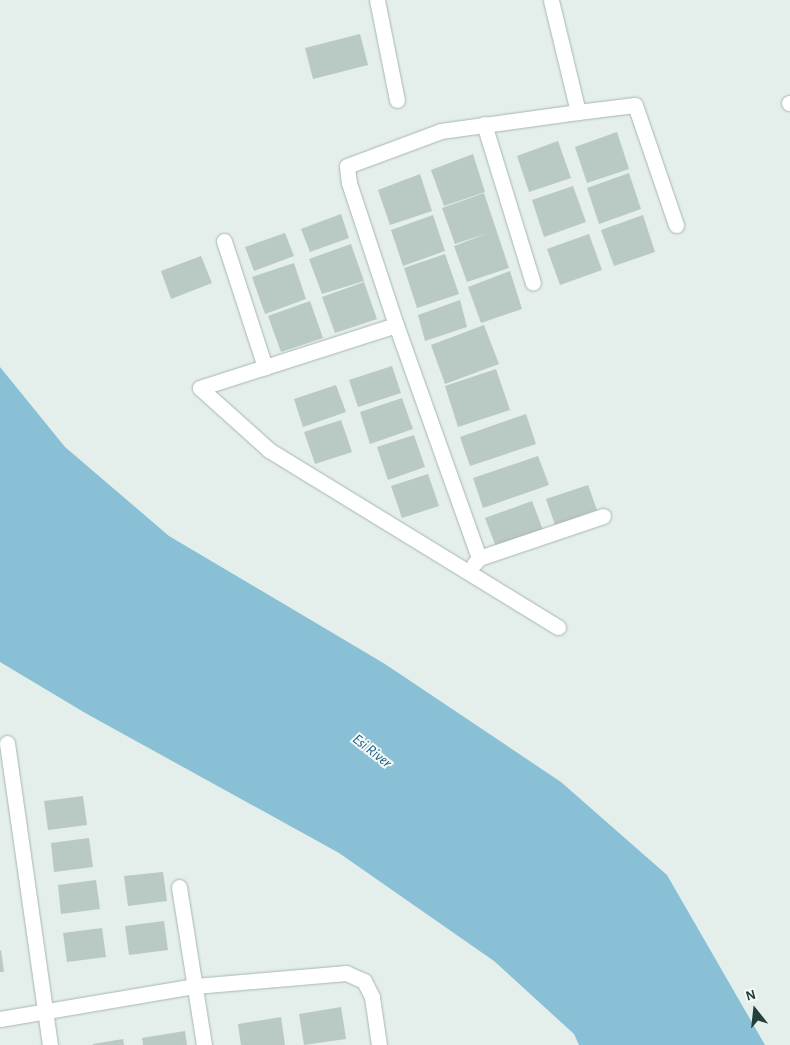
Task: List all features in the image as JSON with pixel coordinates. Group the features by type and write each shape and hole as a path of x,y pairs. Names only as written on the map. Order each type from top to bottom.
{"street":[{"path":"377,0 397,100"},
{"path":"551,0 578,112"},
{"path":"479,558 396,325 349,182 347,166 441,131 635,106 676,225"},
{"path":"484,124 533,283"},
{"path":"224,241 265,367"},
{"path":"396,325 200,388 269,450 558,627"},
{"path":"468,573 479,558 603,516"},
{"path":"7,743 50,1045"},
{"path":"179,886 204,1045"},
{"path":"0,1019 195,986 346,973 364,981 372,997 379,1045"}],"water":[{"name":"Esi River","path":"0,367 65,447 169,536 385,664 561,782 667,875 765,1045 579,1045 574,1034 494,961 339,853 87,714 0,662"}],"building":[{"path":"360,34 368,65 313,79 305,48"},
{"path":"617,132 629,169 587,183 575,147"},
{"path":"558,141 571,178 529,192 517,156"},
{"path":"473,154 485,192 444,206 431,170"},
{"path":"629,173 641,209 599,224 587,188"},
{"path":"420,174 432,211 390,225 378,190"},
{"path":"573,186 586,222 544,237 532,200"},
{"path":"484,193 509,268 467,282 454,246 488,233 455,244 442,208"},
{"path":"341,214 349,238 310,252 301,229"},
{"path":"433,215 445,251 403,266 391,230"},
{"path":"643,215 655,252 614,266 601,230"},
{"path":"285,233 294,256 254,271 245,247"},
{"path":"589,234 602,270 560,285 547,249"},
{"path":"351,244 364,281 322,294 309,259"},
{"path":"445,254 459,294 417,308 404,268"},
{"path":"201,256 212,283 171,299 161,271"},
{"path":"294,263 306,299 265,314 252,277"},
{"path":"510,271 522,309 481,323 468,287"},
{"path":"364,282 377,319 335,333 322,297"},
{"path":"460,300 467,327 425,341 418,315"},
{"path":"310,301 323,338 281,352 268,316"},
{"path":"484,325 499,364 445,384 431,345"},
{"path":"392,366 401,393 358,407 349,380"},
{"path":"496,369 510,410 458,427 445,386"},
{"path":"336,385 346,412 303,427 294,399"},
{"path":"402,398 413,429 370,444 360,412"},
{"path":"526,414 536,444 470,466 460,437"},
{"path":"341,420 352,452 315,464 304,432"},
{"path":"414,435 425,467 388,480 377,447"},
{"path":"538,456 549,485 483,508 473,478"},
{"path":"428,474 439,506 402,518 391,486"},
{"path":"588,485 597,510 555,525 546,499"},
{"path":"532,501 543,530 496,547 485,518"},
{"path":"83,796 87,825 48,830 44,801"},
{"path":"89,838 93,867 54,872 51,843"},
{"path":"163,872 167,901 128,906 124,876"},
{"path":"96,880 100,909 61,914 58,885"},
{"path":"164,921 168,950 129,955 125,926"},
{"path":"102,928 106,957 67,962 63,933"},
{"path":"1,950 4,972 0,972"},
{"path":"341,1007 346,1039 304,1045 299,1014"},
{"path":"281,1017 285,1045 241,1045 238,1024"},
{"path":"185,1031 187,1045 143,1045 142,1038"},
{"path":"123,1039 124,1045 93,1045 93,1044"}]}
